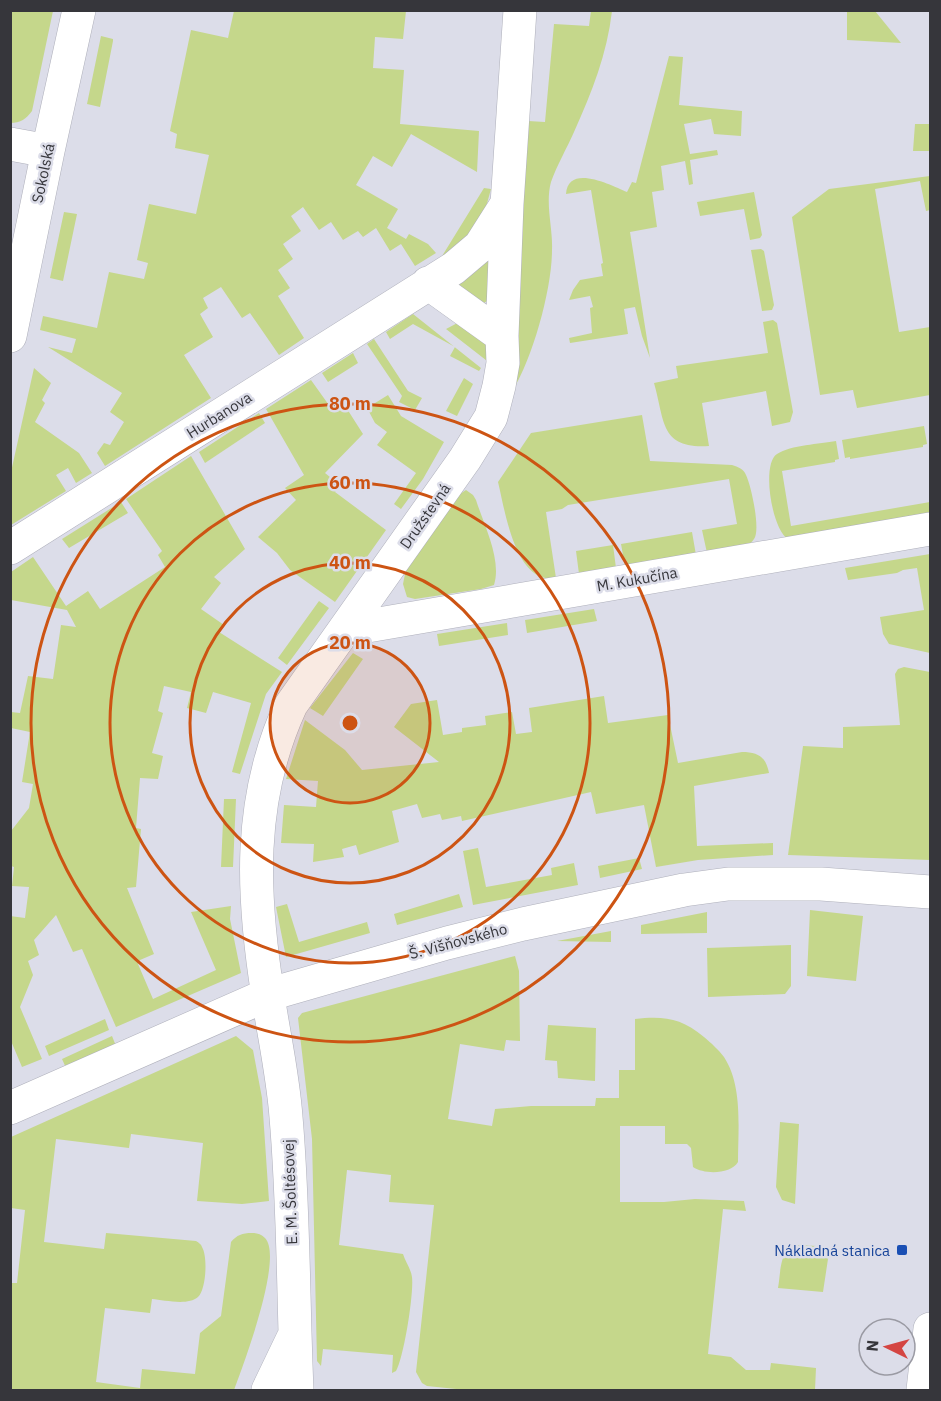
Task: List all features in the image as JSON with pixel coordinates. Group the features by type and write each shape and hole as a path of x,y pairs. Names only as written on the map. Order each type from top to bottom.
{"street":[{"name":"Sokolská","path":"10,336 79,10"},
{"name":"Družstevná","path":"267,995 256,876 259,821 267,770 275,740 291,705 465,459 490,417 500,386 503,363 507,204 520,10"},
{"path":"10,144 48,151"},
{"name":"Hurbanova","path":"10,548 454,268 480,246 507,204"},
{"path":"428,283 502,336"},
{"name":"M. Kukučína","path":"344,630 930,529"},
{"name":"Š. Višňovského","path":"10,1108 267,995 447,943 684,890 728,884 821,884 930,892"},
{"name":"E. M. Šoltésovej","path":"267,995 286,1115 297,1390"},
{"path":"923,1390 930,1329"},
{"path":"268,1390 295,1335"}],"green space":[{"path":"11,10 53,11 32,111 23,120 10,123"},
{"path":"234,11 406,11 403,39 375,37 373,68 404,70 400,124 479,131 477,172 411,134 392,167 373,156 356,185 398,209 387,228 406,239 409,234 428,244 436,253 415,266 401,244 390,251 376,228 363,237 358,231 343,240 331,222 319,230 303,207 291,216 301,231 283,244 293,259 278,270 290,288 278,296 304,338 279,355 250,313 242,318 221,287 203,298 208,308 200,314 213,337 184,355 211,398 105,466 97,453 104,443 110,445 124,422 110,412 122,393 48,347 72,353 76,339 40,330 43,316 97,328 109,272 144,279 148,263 137,260 149,204 196,214 209,155 175,148 177,134 170,131 191,30 228,38"},
{"path":"591,11 612,11 610,27 598,73 587,102 551,182 549,207 552,250 549,284 528,360 513,390 528,121 545,122 554,24 589,26"},
{"path":"847,11 875,11 901,43 847,40"},
{"path":"101,36 113,39 113,41 100,107 87,104"},
{"path":"669,56 683,57 679,105 742,111 741,136 714,134 711,119 684,124 690,154 717,150 718,155 690,160 693,184 689,185 685,161 661,166 664,190 652,192 657,227 630,232 650,358 635,307 624,309 628,334 570,343 569,338 592,333 590,308 593,307 590,296 569,300 573,290 580,280 603,276 601,264 603,263 591,190 566,194 569,185 574,180 591,179 627,192 632,182 636,183"},
{"path":"915,124 930,124 930,151 913,151"},
{"path":"930,176 930,210 926,211 920,181 875,189 899,332 930,327 930,395 857,408 853,390 820,395 792,217 829,189"},
{"path":"484,188 491,189 475,231 439,261"},
{"path":"754,192 762,235 760,238 750,240 744,209 700,216 697,202"},
{"path":"64,212 77,214 63,281 50,278"},
{"path":"751,250 764,251 774,305 772,310 762,311"},
{"path":"490,254 490,299 484,303 457,286"},
{"path":"413,314 454,346 413,324 390,339 386,332"},
{"path":"467,318 488,343 491,364 446,329"},
{"path":"773,320 777,323 793,412 790,422 772,426 766,391 702,403 709,446 693,446 673,438 663,421 654,383 678,378 676,366 768,353 763,322"},
{"path":"374,339 408,391 422,398 415,410 399,402 402,396 367,344"},
{"path":"455,347 481,368 479,371 450,356"},
{"path":"353,353 358,363 328,382 322,373"},
{"path":"34,368 51,383 42,400 45,403 35,422 79,453 92,473 76,483 68,468 56,475 66,491 11,525 11,472"},
{"path":"464,378 473,384 457,416 446,411"},
{"path":"311,380 331,408 342,401 363,434 325,473 340,485 335,492 386,530 335,602 290,570 277,553 258,537 296,500 285,488 304,475 266,409"},
{"path":"388,395 401,416 444,442 423,479 401,509 394,504 416,473 377,445 387,432 375,423 367,408"},
{"path":"259,413 265,423 205,463 199,452"},
{"path":"642,415 650,461 732,465 744,471 754,507 756,534 754,539 739,549 707,553 702,530 737,524 729,479 568,505 562,509 546,512 556,578 542,577 531,570 521,558 514,543 498,482 531,433"},
{"path":"924,426 927,444 923,447 845,458 842,440"},
{"path":"836,441 839,459 835,462 782,471 791,526 930,502 930,516 788,539 782,533 773,511 769,483 772,460 783,451"},
{"path":"191,456 245,549 214,577 221,583 201,609 224,625 219,632 282,672 266,694 240,774 232,772 251,703 213,692 206,713 187,708 191,692 164,686 158,711 163,713 152,753 163,756 158,779 140,778 136,828 141,829 136,887 127,888 154,954 140,960 138,964 153,999 216,970 191,912 231,906 230,919 241,973 116,1027 82,949 73,952 56,915 34,940 39,955 28,961 33,975 20,1007 42,1059 22,1067 11,1041 10,916 25,918 29,887 12,886 14,867 11,866 11,831 29,808 33,784 22,782 30,732 11,728 11,712 20,713 28,676 53,679 61,625 76,627 67,610 11,600 11,572 33,557 66,606 88,591 100,609 165,567 158,555 162,551 126,499"},
{"path":"466,490 476,500 491,542 496,565 494,585 415,599 407,597 403,584 406,569 460,494"},
{"path":"121,502 128,513 69,548 62,539"},
{"path":"692,532 696,555 625,566 621,544"},
{"path":"613,545 616,568 579,574 576,551"},
{"path":"930,554 930,653 889,644 883,634 880,617 924,610 917,568 848,580 845,568"},
{"path":"319,601 329,608 287,665 278,658"},
{"path":"594,609 597,621 527,633 525,620"},
{"path":"507,623 508,635 439,646 437,634"},
{"path":"353,653 363,659 323,716 310,708"},
{"path":"904,667 930,672 930,860 788,855 803,746 843,748 843,727 900,725 895,674 898,669"},
{"path":"604,696 608,723 668,715 678,763 742,752 760,756 766,763 769,773 694,786 697,846 773,843 773,855 698,860 656,867 644,805 596,814 591,792 462,821 461,816 442,820 440,814 422,818 417,804 392,811 399,842 359,855 356,845 342,849 344,857 313,862 314,844 281,843 284,805 316,807 318,781 286,779 305,720 345,750 362,770 439,762 394,727 411,704 437,700 443,735 462,732 462,728 486,725 485,716 512,712 516,734 532,732 529,708"},
{"path":"224,799 236,799 233,867 221,867"},
{"path":"478,848 486,887 552,875 551,868 574,863 578,885 473,905 463,851"},
{"path":"639,858 642,869 600,878 598,866"},
{"path":"459,894 463,907 397,925 394,914"},
{"path":"287,904 299,942 367,922 370,933 286,957 276,907"},
{"path":"810,910 863,916 856,981 807,976"},
{"path":"707,912 707,933 641,934 641,925"},
{"path":"611,931 611,942 557,941"},
{"path":"791,945 791,986 785,994 708,997 707,948"},
{"path":"515,956 519,971 520,1041 506,1040 504,1051 460,1044 448,1119 492,1126 495,1109 531,1106 595,1106 596,1098 619,1098 619,1070 635,1070 635,1019 664,1018 680,1022 696,1031 722,1054 730,1068 737,1094 738,1162 724,1171 698,1170 693,1167 691,1148 687,1144 665,1144 665,1126 620,1126 620,1202 695,1199 744,1201 746,1211 723,1209 708,1354 731,1357 746,1370 770,1370 771,1363 816,1368 815,1390 466,1390 427,1386 422,1383 416,1372 434,1205 389,1202 391,1175 347,1170 339,1245 403,1254 412,1277 408,1325 399,1364 396,1371 392,1373 393,1355 323,1349 321,1366 317,1361 312,1139 298,1018 302,1013"},
{"path":"105,1019 109,1030 49,1056 45,1046"},
{"path":"548,1025 596,1028 595,1081 558,1078 557,1061 545,1060"},
{"path":"112,1036 116,1046 67,1070 62,1059"},
{"path":"236,1036 253,1050 262,1098 269,1201 242,1204 197,1201 203,1143 131,1134 129,1148 56,1139 44,1242 104,1249 106,1233 196,1241 201,1245 205,1258 205,1273 201,1293 194,1300 182,1302 152,1299 150,1313 105,1308 96,1382 140,1388 142,1369 195,1374 200,1333 221,1316 231,1242 245,1233 255,1233 265,1238 269,1249 266,1288 253,1336 234,1390 11,1390 11,1283 17,1283 25,1210 11,1208 11,1137"},
{"path":"780,1122 799,1124 795,1204 782,1200 776,1187"},
{"path":"817,1246 826,1252 828,1259 823,1292 778,1288 784,1256 791,1247"}],"place":[{"name":"Nákladná stanica","path":"902,1250"}]}
